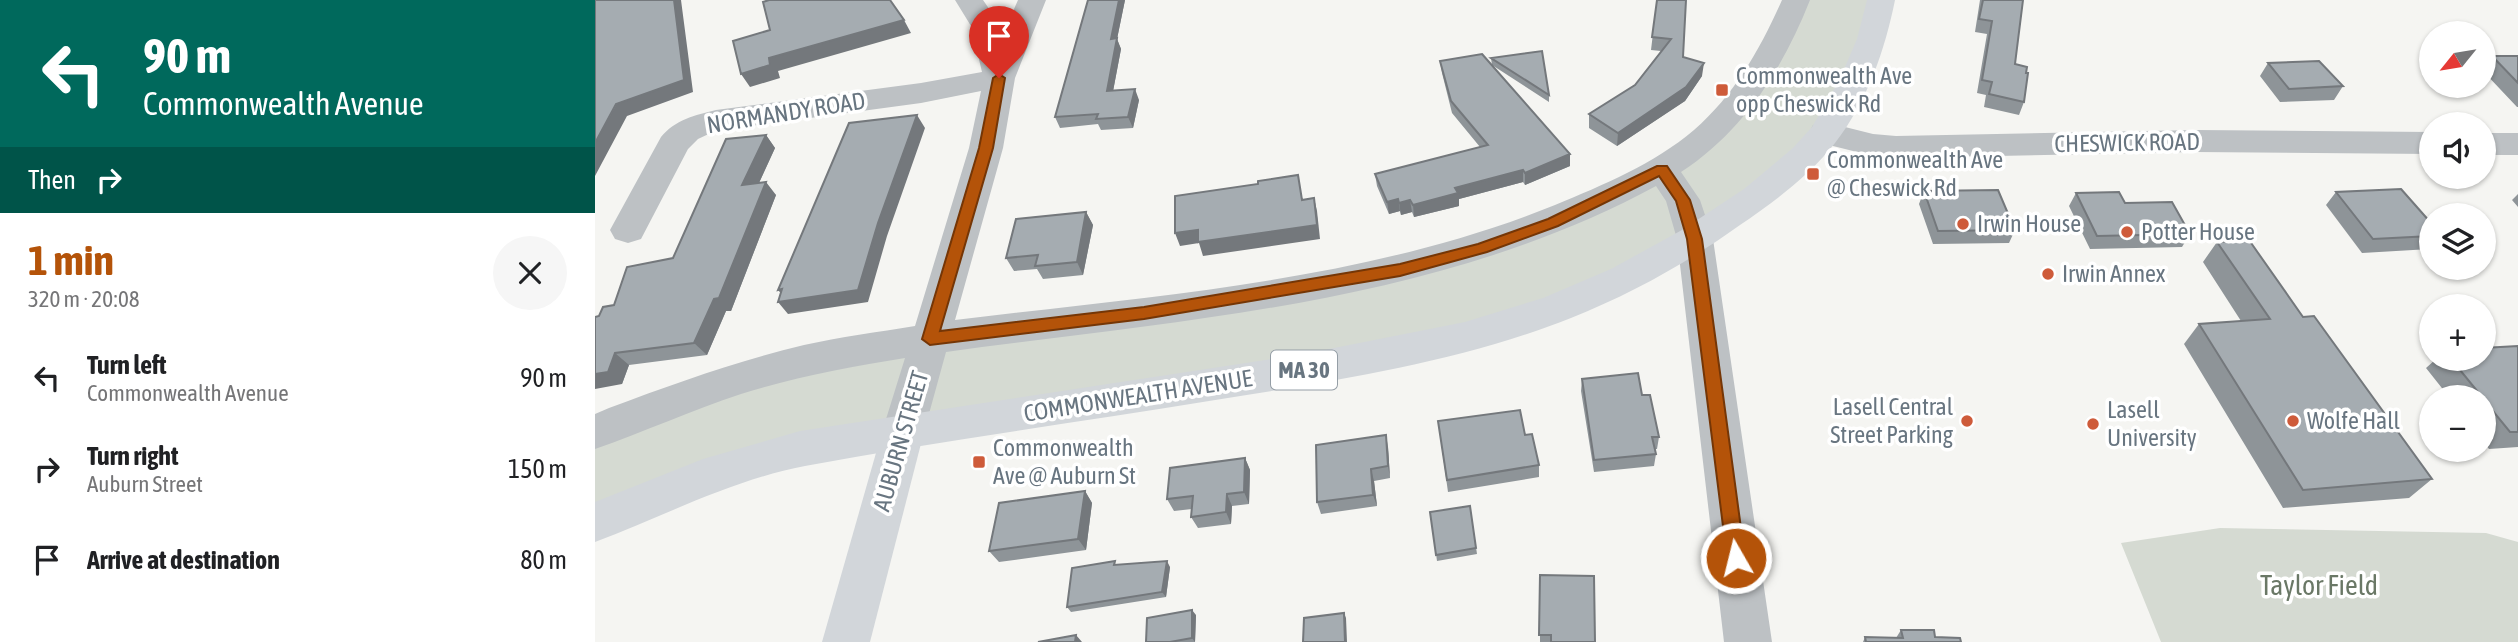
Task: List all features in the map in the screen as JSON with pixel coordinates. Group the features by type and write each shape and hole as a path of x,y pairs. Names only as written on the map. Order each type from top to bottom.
{"main road":[{"name":"COMMONWEALTH AVENUE","path":"595,522 703,478 841,440 1304,370 1465,337 1555,309 1599,291 1695,239 1764,191 1805,156 1825,133 1855,81 1872,39 1881,0"},
{"name":"AUBURN STREET","path":"845,642 903,432"}],"street":[{"name":"AUBURN STREET","path":"903,432 986,148 999,78 986,26 969,0"},
{"path":"999,78 1032,0"},
{"path":"595,432 678,400 798,362 930,339 1144,313 1400,270 1481,248 1553,223 1662,169 1718,126 1777,47 1796,0"},
{"name":"NORMANDY ROAD","path":"628,230 673,145 683,133 692,128 716,120 921,93 999,78"},
{"name":"CHESWICK ROAD","path":"1825,133 1880,146 1896,147 2196,141 2419,143"},
{"path":"2496,144 2518,144"},
{"path":"1662,169 1683,200 1695,239 1748,642"}],"green space":[{"path":"1796,0 1881,0 1805,156 1555,309 903,432 595,522 595,432 678,399 1144,312 1553,223 1718,126"},
{"name":"Taylor Field","path":"2220,528 2486,533 2518,542 2518,642 2161,642 2121,543"}],"building":[{"path":"595,0 674,0 684,80 616,104 595,143"},
{"path":"890,0 904,20 769,58 770,65 741,74 733,41 770,30 763,2"},
{"path":"1088,0 1119,0 1111,39 1117,38 1107,91 1135,89 1128,117 1096,119 1098,114 1055,117"},
{"path":"1657,0 1686,0 1683,57 1704,63 1686,87 1618,133 1589,114 1635,85 1671,39 1652,37"},
{"path":"1983,0 2023,0 2015,64 2027,67 2024,102 1989,94 1992,82 1982,80 1992,21 1979,19"},
{"path":"1542,51 1549,95 1491,58"},
{"path":"1482,54 1570,154 1525,173 1523,170 1455,188 1458,193 1413,205 1410,200 1387,202 1375,174 1488,145 1451,101 1440,61"},
{"path":"2496,56 2518,56 2518,83 2496,60"},
{"path":"2319,61 2343,86 2289,89 2268,63"},
{"path":"917,115 878,223 858,290 778,302 782,289 778,290 849,123"},
{"path":"766,135 742,185 766,182 719,298 714,299 694,343 615,353 608,372 595,374 595,317 599,316 603,307 614,305 627,267 673,258 726,139"},
{"path":"1298,175 1302,200 1314,198 1317,225 1198,242 1198,230 1175,233 1175,196 1258,184 1258,181"},
{"path":"2401,189 2419,209 2419,237 2373,239 2336,192"},
{"path":"1998,190 2015,230 1938,231 1924,191"},
{"path":"2119,192 2125,203 2172,202 2190,234 2097,236 2076,193"},
{"path":"1086,212 1077,262 1035,266 1038,255 1006,258 1016,219"},
{"path":"2249,240 2303,317 2314,316 2432,479 2303,490 2199,324 2270,319 2217,242"},
{"path":"2518,346 2518,432 2510,432 2496,415 2496,385 2472,385 2461,371 2496,371 2496,347"},
{"path":"1638,373 1642,395 1650,395 1659,437 1652,437 1656,454 1594,460 1582,379"},
{"path":"1520,410 1525,435 1532,434 1539,465 1447,480 1438,421"},
{"path":"1386,435 1388,466 1371,469 1373,495 1317,502 1316,445"},
{"path":"1245,458 1244,492 1227,494 1226,512 1191,517 1193,496 1167,499 1170,468"},
{"path":"1085,491 1078,539 989,551 999,503"},
{"path":"1470,506 1476,548 1436,555 1430,512"},
{"path":"1115,561 1114,565 1167,561 1162,592 1067,607 1072,568"},
{"path":"1540,575 1594,576 1595,642 1551,642 1551,635 1539,635"},
{"path":"1192,610 1192,638 1146,642 1147,618"},
{"path":"1344,613 1345,642 1303,642 1304,618"},
{"path":"1901,630 1934,630 1935,637 1960,638 1961,642 1866,642 1865,637 1903,638"},
{"path":"1076,635 1075,642 1038,642"}],"place":[{"name":"Commonwealth Ave opp Cheswick Rd","path":"1722,90"},
{"name":"Commonwealth Ave @ Cheswick Rd","path":"1813,174"},
{"name":"Irwin House","path":"1963,224"},
{"name":"Potter House","path":"2127,232"},
{"name":"Irwin Annex","path":"2048,274"},
{"name":"Lasell Central Street Parking","path":"1967,421"},
{"name":"Wolfe Hall","path":"2293,421"},
{"name":"Lasell University","path":"2093,424"},
{"name":"Commonwealth Ave @ Auburn St","path":"979,462"}],"route":[{"path":"999,78 986,148 930,339 1144,313 1400,270 1481,248 1553,223 1662,169 1683,200 1695,239 1736,558"}]}
